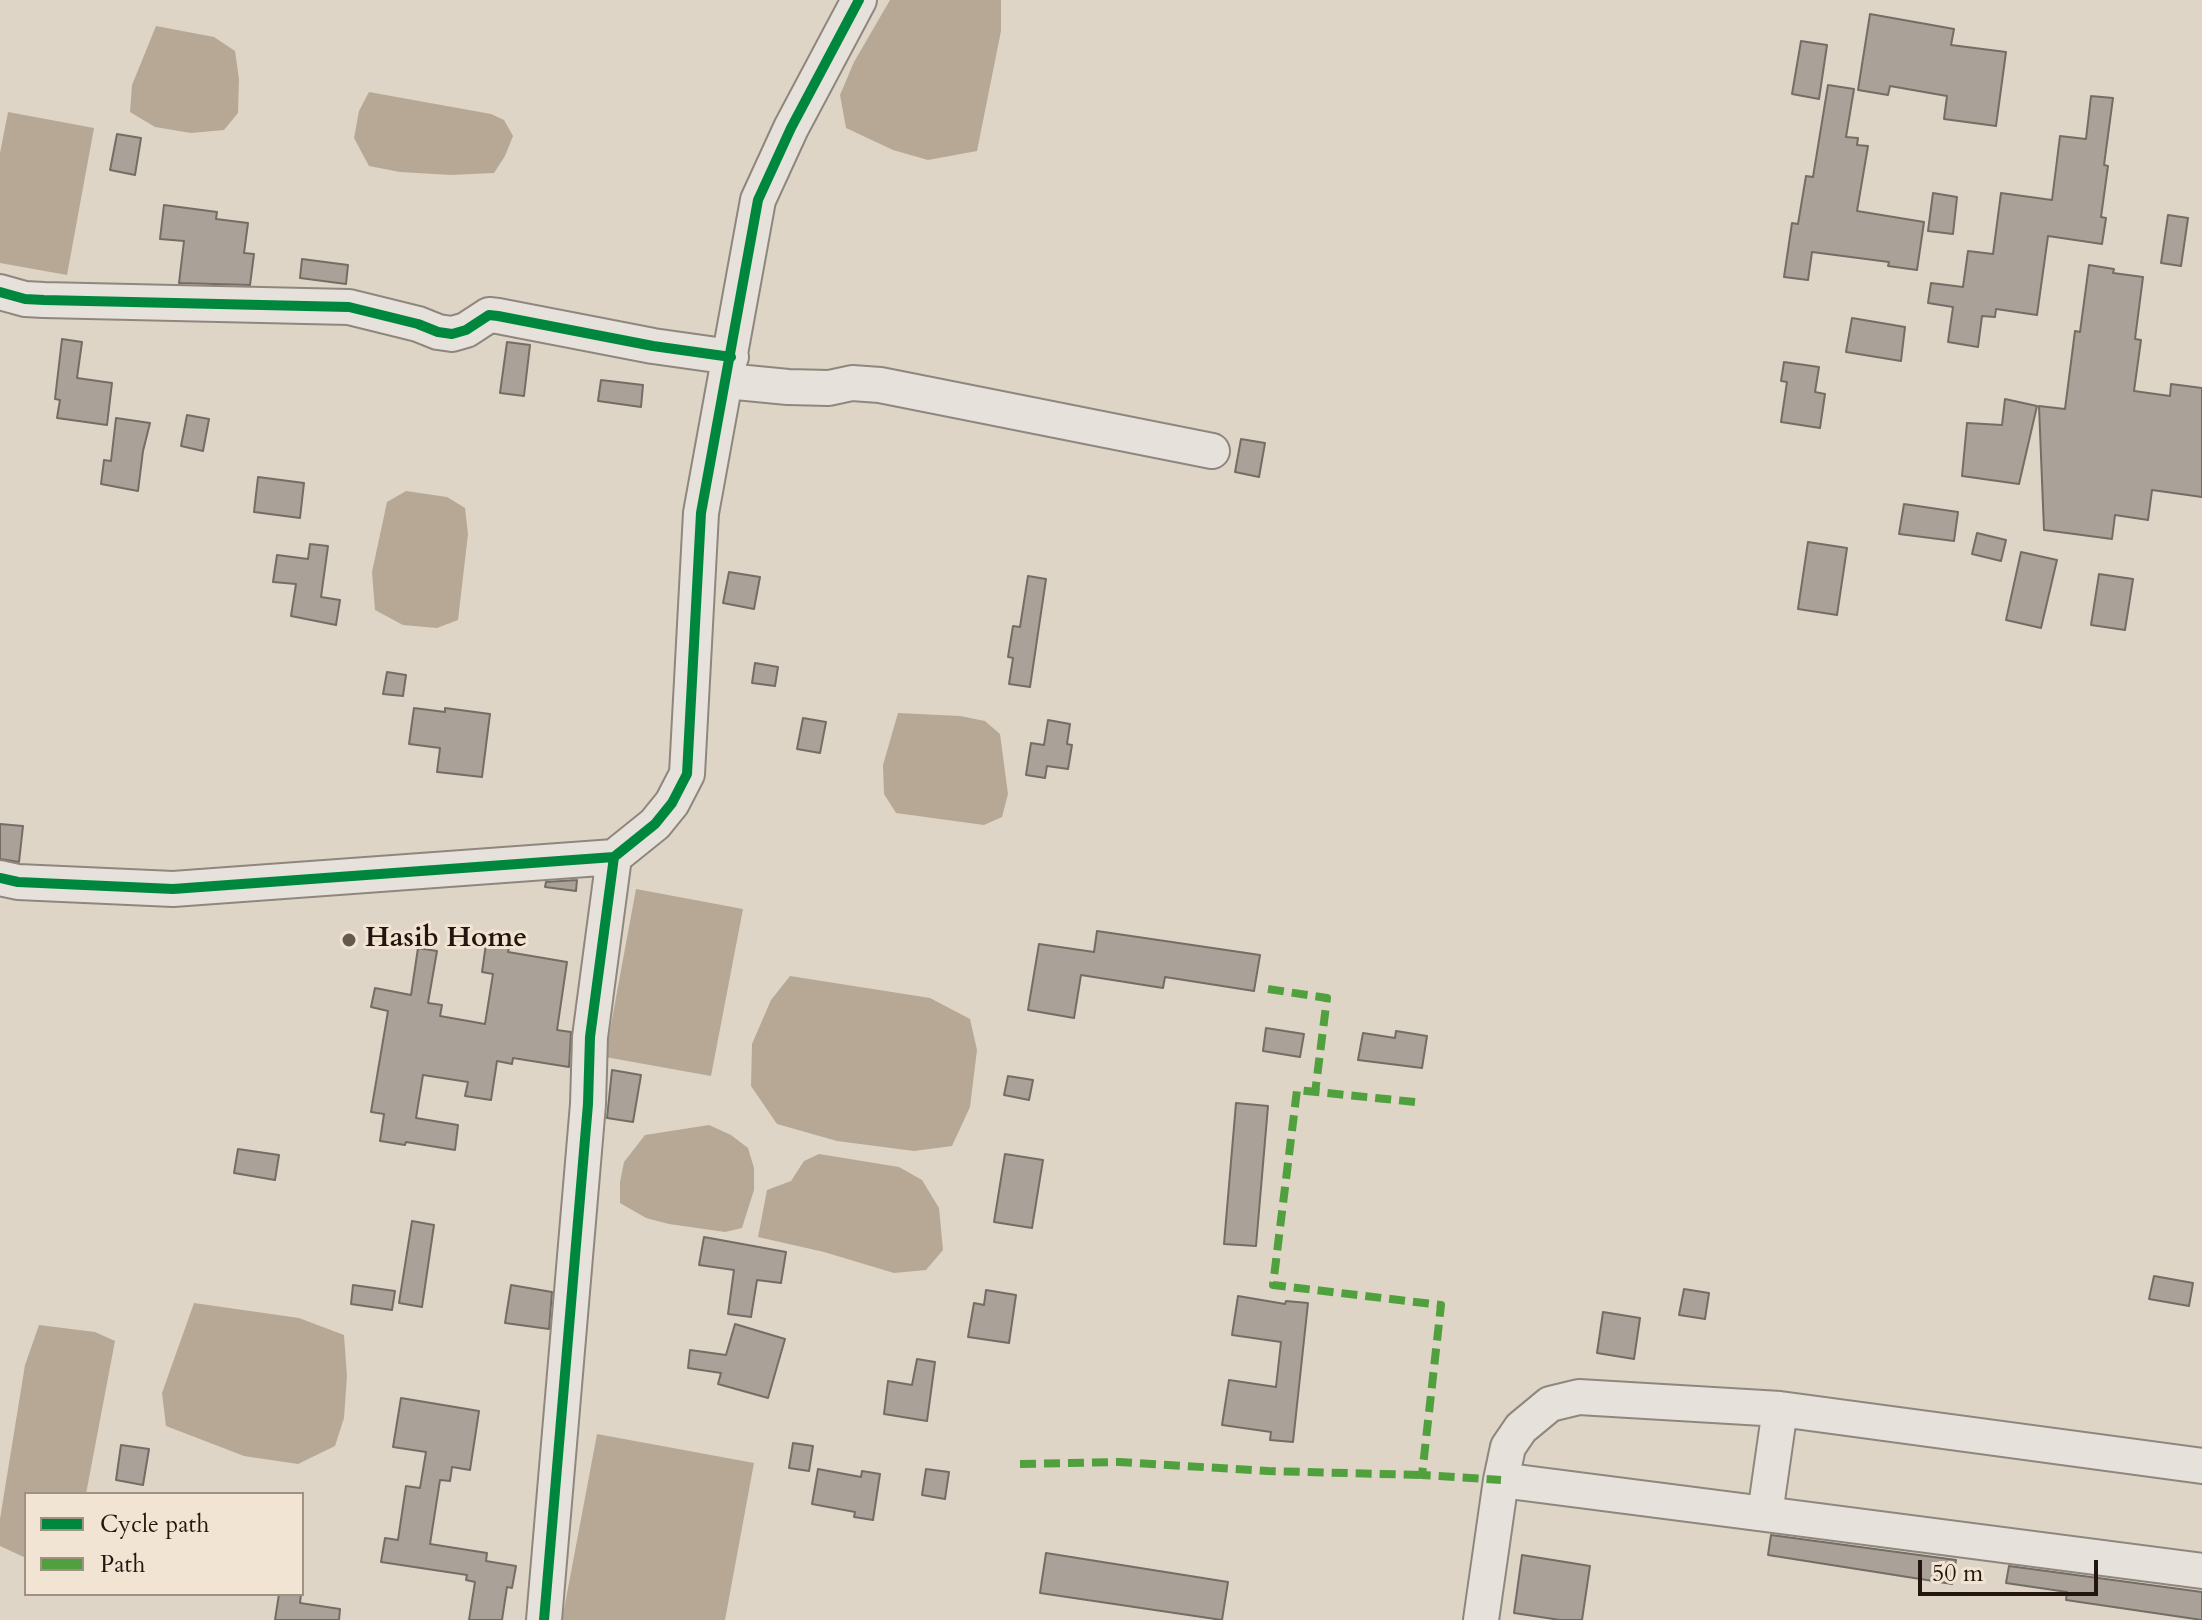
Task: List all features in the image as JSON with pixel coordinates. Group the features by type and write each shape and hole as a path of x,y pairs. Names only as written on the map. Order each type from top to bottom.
{"street":[{"path":"0,878 18,882 173,889 614,857 655,824 672,803 687,774 701,513 758,200 791,128 859,0"},
{"path":"0,292 25,299 44,300 349,307 452,334 466,330 489,315 498,316 653,346 788,387 829,388 852,383 880,385 1212,451"},
{"path":"544,1620 588,1104 590,1037 614,857"},
{"path":"1481,1620 1508,1447 1521,1428 1550,1404 1579,1397 1780,1409 2202,1466"},
{"path":"1765,1514 1780,1409"},
{"path":"1501,1480 2202,1571"}],"shaded area":[{"path":"890,0 1001,0 1001,31 977,151 928,160 893,150 846,128 840,95 854,62"},
{"path":"156,26 214,37 235,51 239,79 238,113 224,130 191,133 155,127 130,112 132,85"},
{"path":"369,92 491,114 504,120 513,136 494,173 451,175 400,172 369,166 354,138 359,111"},
{"path":"8,112 94,128 67,275 0,263 0,153"},
{"path":"406,491 447,497 465,508 468,534 458,620 437,628 403,625 375,610 372,572 387,502"},
{"path":"898,713 960,716 985,721 1000,734 1008,794 1002,817 984,825 896,813 884,794 883,765"},
{"path":"636,889 743,909 711,1076 605,1057"},
{"path":"790,976 930,998 970,1019 977,1050 970,1107 952,1146 914,1151 837,1141 777,1124 751,1086 752,1044 771,1000"},
{"path":"709,1125 731,1135 748,1148 754,1168 754,1190 742,1228 725,1232 669,1224 646,1218 620,1203 624,1162 645,1135"},
{"path":"819,1154 899,1167 922,1180 939,1208 943,1250 926,1270 894,1273 758,1237 767,1190 791,1181 804,1161"},
{"path":"194,1303 299,1318 344,1335 347,1376 344,1418 335,1446 298,1464 244,1456 166,1426 162,1393"},
{"path":"39,1325 95,1332 115,1341 86,1492 24,1492 24,1557 0,1546 0,1519 25,1365"},
{"path":"597,1434 754,1463 725,1620 562,1620"}],"building":[{"path":"1870,14 1954,29 1951,45 2006,52 1996,126 1944,119 1947,96 1890,86 1888,95 1858,90"},
{"path":"1801,41 1827,45 1819,99 1792,94"},
{"path":"1828,85 1854,89 1846,137 1858,138 1857,145 1868,146 1857,211 1924,222 1917,270 1888,266 1889,262 1812,252 1808,280 1784,277 1792,223 1798,224 1806,176 1813,177"},
{"path":"2091,96 2113,98 2104,165 2108,166 2101,217 2106,218 2102,244 2048,236 2037,315 1996,309 1995,317 1982,316 1978,347 1948,342 1953,307 1928,303 1931,283 1963,287 1968,251 1993,254 2001,193 2052,200 2060,136 2086,139"},
{"path":"117,134 141,138 135,175 110,170"},
{"path":"1933,193 1957,197 1953,234 1928,231"},
{"path":"164,205 217,212 216,219 248,223 244,253 254,254 250,285 179,283 184,241 160,239"},
{"path":"2168,215 2188,218 2181,266 2161,263"},
{"path":"302,259 348,265 346,284 300,278"},
{"path":"2089,265 2114,269 2113,273 2143,277 2135,339 2141,340 2134,391 2170,396 2171,384 2202,388 2202,497 2152,490 2148,520 2115,515 2112,539 2044,530 2039,406 2065,409 2075,331 2080,332"},
{"path":"1852,318 1905,327 1901,361 1846,352"},
{"path":"62,339 82,342 77,378 112,383 107,425 57,418 60,400 55,399"},
{"path":"507,342 530,345 524,396 500,393"},
{"path":"1784,362 1819,367 1815,392 1825,394 1820,428 1781,422 1787,382 1781,381"},
{"path":"601,380 643,385 641,407 598,401"},
{"path":"2005,399 2037,406 2019,484 1962,476 1967,423 2002,425"},
{"path":"187,415 209,419 203,451 181,446"},
{"path":"116,418 150,423 138,491 101,484 104,460 111,461"},
{"path":"1241,439 1265,443 1259,477 1235,472"},
{"path":"258,477 304,483 300,518 254,512"},
{"path":"1904,504 1958,512 1954,541 1899,534"},
{"path":"1977,533 2006,540 2001,561 1972,554"},
{"path":"1808,542 1847,548 1837,615 1798,609"},
{"path":"310,544 328,546 321,597 340,600 336,625 291,616 296,584 273,582 277,555 308,559"},
{"path":"2021,552 2057,560 2041,628 2006,620"},
{"path":"729,572 760,577 754,609 723,603"},
{"path":"2099,574 2133,579 2125,630 2091,625"},
{"path":"1028,576 1046,579 1030,687 1009,684 1013,658 1008,657 1013,626 1020,627"},
{"path":"755,663 778,667 775,686 752,683"},
{"path":"387,672 406,675 403,696 383,694"},
{"path":"414,708 445,712 445,708 490,714 482,777 437,772 440,748 409,744"},
{"path":"803,718 826,722 820,753 797,749"},
{"path":"1048,720 1070,724 1067,744 1072,745 1068,769 1047,766 1045,778 1026,775 1031,743 1044,745"},
{"path":"0,824 23,826 19,862 0,859"},
{"path":"577,880 576,891 545,887 546,882"},
{"path":"1097,931 1260,955 1254,991 1165,977 1163,988 1081,975 1074,1018 1028,1010 1039,944 1094,952"},
{"path":"486,944 509,948 508,952 567,962 557,1030 571,1032 569,1067 513,1058 512,1064 497,1061 491,1100 465,1096 468,1082 423,1075 416,1118 458,1125 455,1150 380,1141 384,1114 371,1112 388,1011 371,1007 375,988 411,995 418,948 437,951 428,1003 442,1005 440,1016 485,1024 493,974 482,972"},
{"path":"1266,1028 1304,1034 1300,1057 1263,1051"},
{"path":"1396,1031 1427,1036 1422,1068 1358,1060 1363,1033 1395,1038"},
{"path":"612,1070 641,1075 633,1122 607,1118"},
{"path":"1008,1076 1033,1080 1029,1100 1004,1095"},
{"path":"1236,1103 1268,1106 1256,1246 1224,1244"},
{"path":"238,1149 279,1155 275,1180 234,1173"},
{"path":"1005,1154 1043,1160 1032,1228 994,1222"},
{"path":"412,1221 434,1225 422,1307 399,1303"},
{"path":"704,1237 786,1252 781,1283 757,1280 751,1317 728,1314 734,1270 699,1265"},
{"path":"2154,1276 2193,1283 2189,1306 2149,1299"},
{"path":"353,1285 395,1291 392,1310 351,1304"},
{"path":"511,1285 552,1292 549,1329 505,1323"},
{"path":"1684,1289 1709,1293 1705,1319 1679,1315"},
{"path":"986,1290 1016,1295 1009,1343 968,1337 974,1303 984,1305"},
{"path":"1238,1296 1285,1304 1286,1301 1308,1303 1293,1442 1270,1440 1271,1432 1222,1425 1229,1380 1276,1387 1281,1342 1232,1335"},
{"path":"1603,1312 1640,1318 1634,1359 1597,1353"},
{"path":"735,1324 785,1339 768,1398 718,1384 721,1373 688,1368 690,1350 726,1355"},
{"path":"917,1359 935,1362 927,1421 884,1414 888,1381 912,1385"},
{"path":"401,1398 479,1411 470,1470 452,1467 450,1481 440,1480 430,1544 487,1553 486,1561 516,1566 512,1588 507,1587 502,1620 469,1620 475,1582 466,1580 467,1575 381,1562 385,1538 398,1540 406,1486 420,1488 426,1452 393,1447"},
{"path":"793,1443 813,1446 809,1471 789,1468"},
{"path":"121,1445 149,1449 143,1485 116,1480"},
{"path":"818,1469 861,1477 862,1471 880,1474 873,1520 854,1517 855,1512 812,1504"},
{"path":"926,1469 949,1472 945,1499 922,1495"},
{"path":"1771,1535 1956,1560 1952,1584 1768,1555"},
{"path":"1046,1553 1228,1582 1222,1620 1040,1593"},
{"path":"1522,1555 1590,1566 1582,1620 1514,1613"},
{"path":"2009,1566 2202,1592 2202,1620 2066,1600 2067,1592 2006,1583"},
{"path":"279,1596 301,1596 300,1603 340,1609 339,1620 275,1620"}],"marked path":[{"path":"1268,989 1327,998 1315,1093"},
{"path":"1415,1102 1297,1090 1273,1285 1441,1305 1422,1475 1501,1480"},
{"path":"1020,1464 1119,1462 1268,1471 1422,1475"}],"cycle path":[{"path":"0,878 18,882 173,889 614,857 655,824 672,803 687,774 701,513 758,200 791,128 859,0"},
{"path":"0,292 25,299 44,300 349,307 452,334 466,330 489,315 653,346 731,357"},
{"path":"544,1620 588,1104 590,1037 614,857"}],"place":[{"name":"Hasib Home","path":"349,940"}]}
